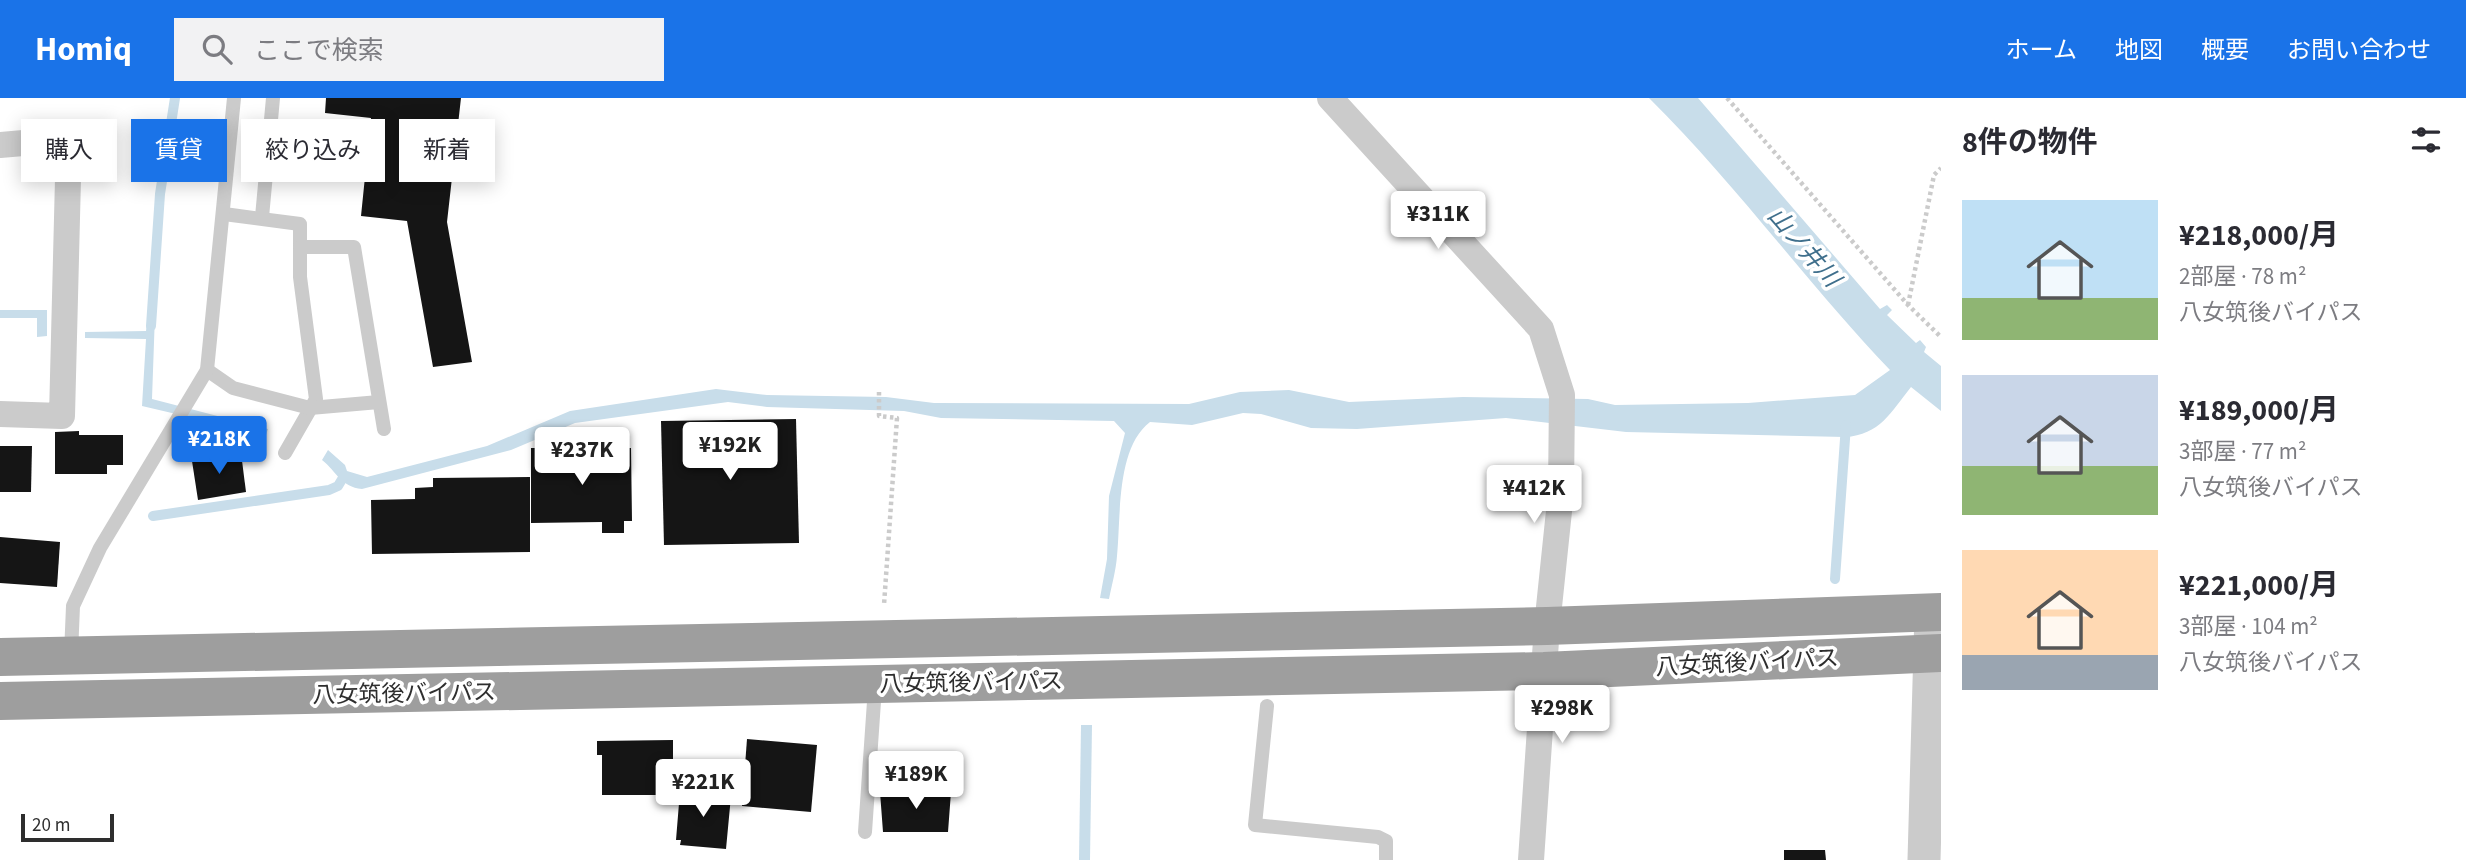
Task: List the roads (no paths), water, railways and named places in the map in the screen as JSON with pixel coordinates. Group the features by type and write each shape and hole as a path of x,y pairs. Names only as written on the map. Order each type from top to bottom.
{"highway":[{"name":"八女筑後バイパス","path":"0,657 1547,626 1936,612"},
{"name":"八女筑後バイパス","path":"0,701 1544,671 1935,653"}],"street":[{"path":"1330,98 1541,330 1562,395 1561,492 1547,626 1531,860"},
{"path":"0,145 69,139 62,416 0,414"},
{"path":"1924,860 1936,612"}],"lane":[{"path":"71,655 73,606 100,548 207,370 234,98"},
{"path":"262,217 273,98"},
{"path":"224,214 300,224 300,277 316,399 285,453"},
{"path":"300,247 354,247 384,429"},
{"path":"207,370 233,388 310,408 379,402"},
{"path":"865,832 876,684"},
{"path":"1267,706 1255,825 1378,837 1386,841 1386,860"}],"water":[{"name":"山ノ井川","path":"1649,98 1698,98 1880,309 1887,305 1892,310 1887,315 1916,343 1920,340 1926,347 1924,352 1941,366 1941,411 1911,387 1884,421 1867,432 1845,437 1626,432 1506,418 1357,429 1311,428 1261,414 1243,413 1192,425 1150,422 1131,448 1126,465 1116,561 1109,599 1100,598 1107,559 1109,496 1125,433 1114,421 941,418 904,411 767,407 728,402 575,423 511,450 362,489 344,482 322,460 328,450 345,465 347,471 367,477 487,446 570,411 716,389 767,395 886,397 934,403 1189,404 1240,392 1289,390 1349,402 1463,397 1588,399 1615,405 1748,403 1855,395 1890,370 1681,130"},
{"path":"0,310 47,310 47,336 37,337 37,318 0,318"},
{"path":"148,314 155,314 152,399 268,429 266,435 142,406 146,339 85,338 85,332 146,331"},
{"path":"1081,725 1092,725 1090,860 1079,860"}],"waterway":[{"path":"151,326 160,194 175,98"},
{"path":"1835,579 1846,425"},
{"path":"153,516 329,490 338,486 344,476"}]}
